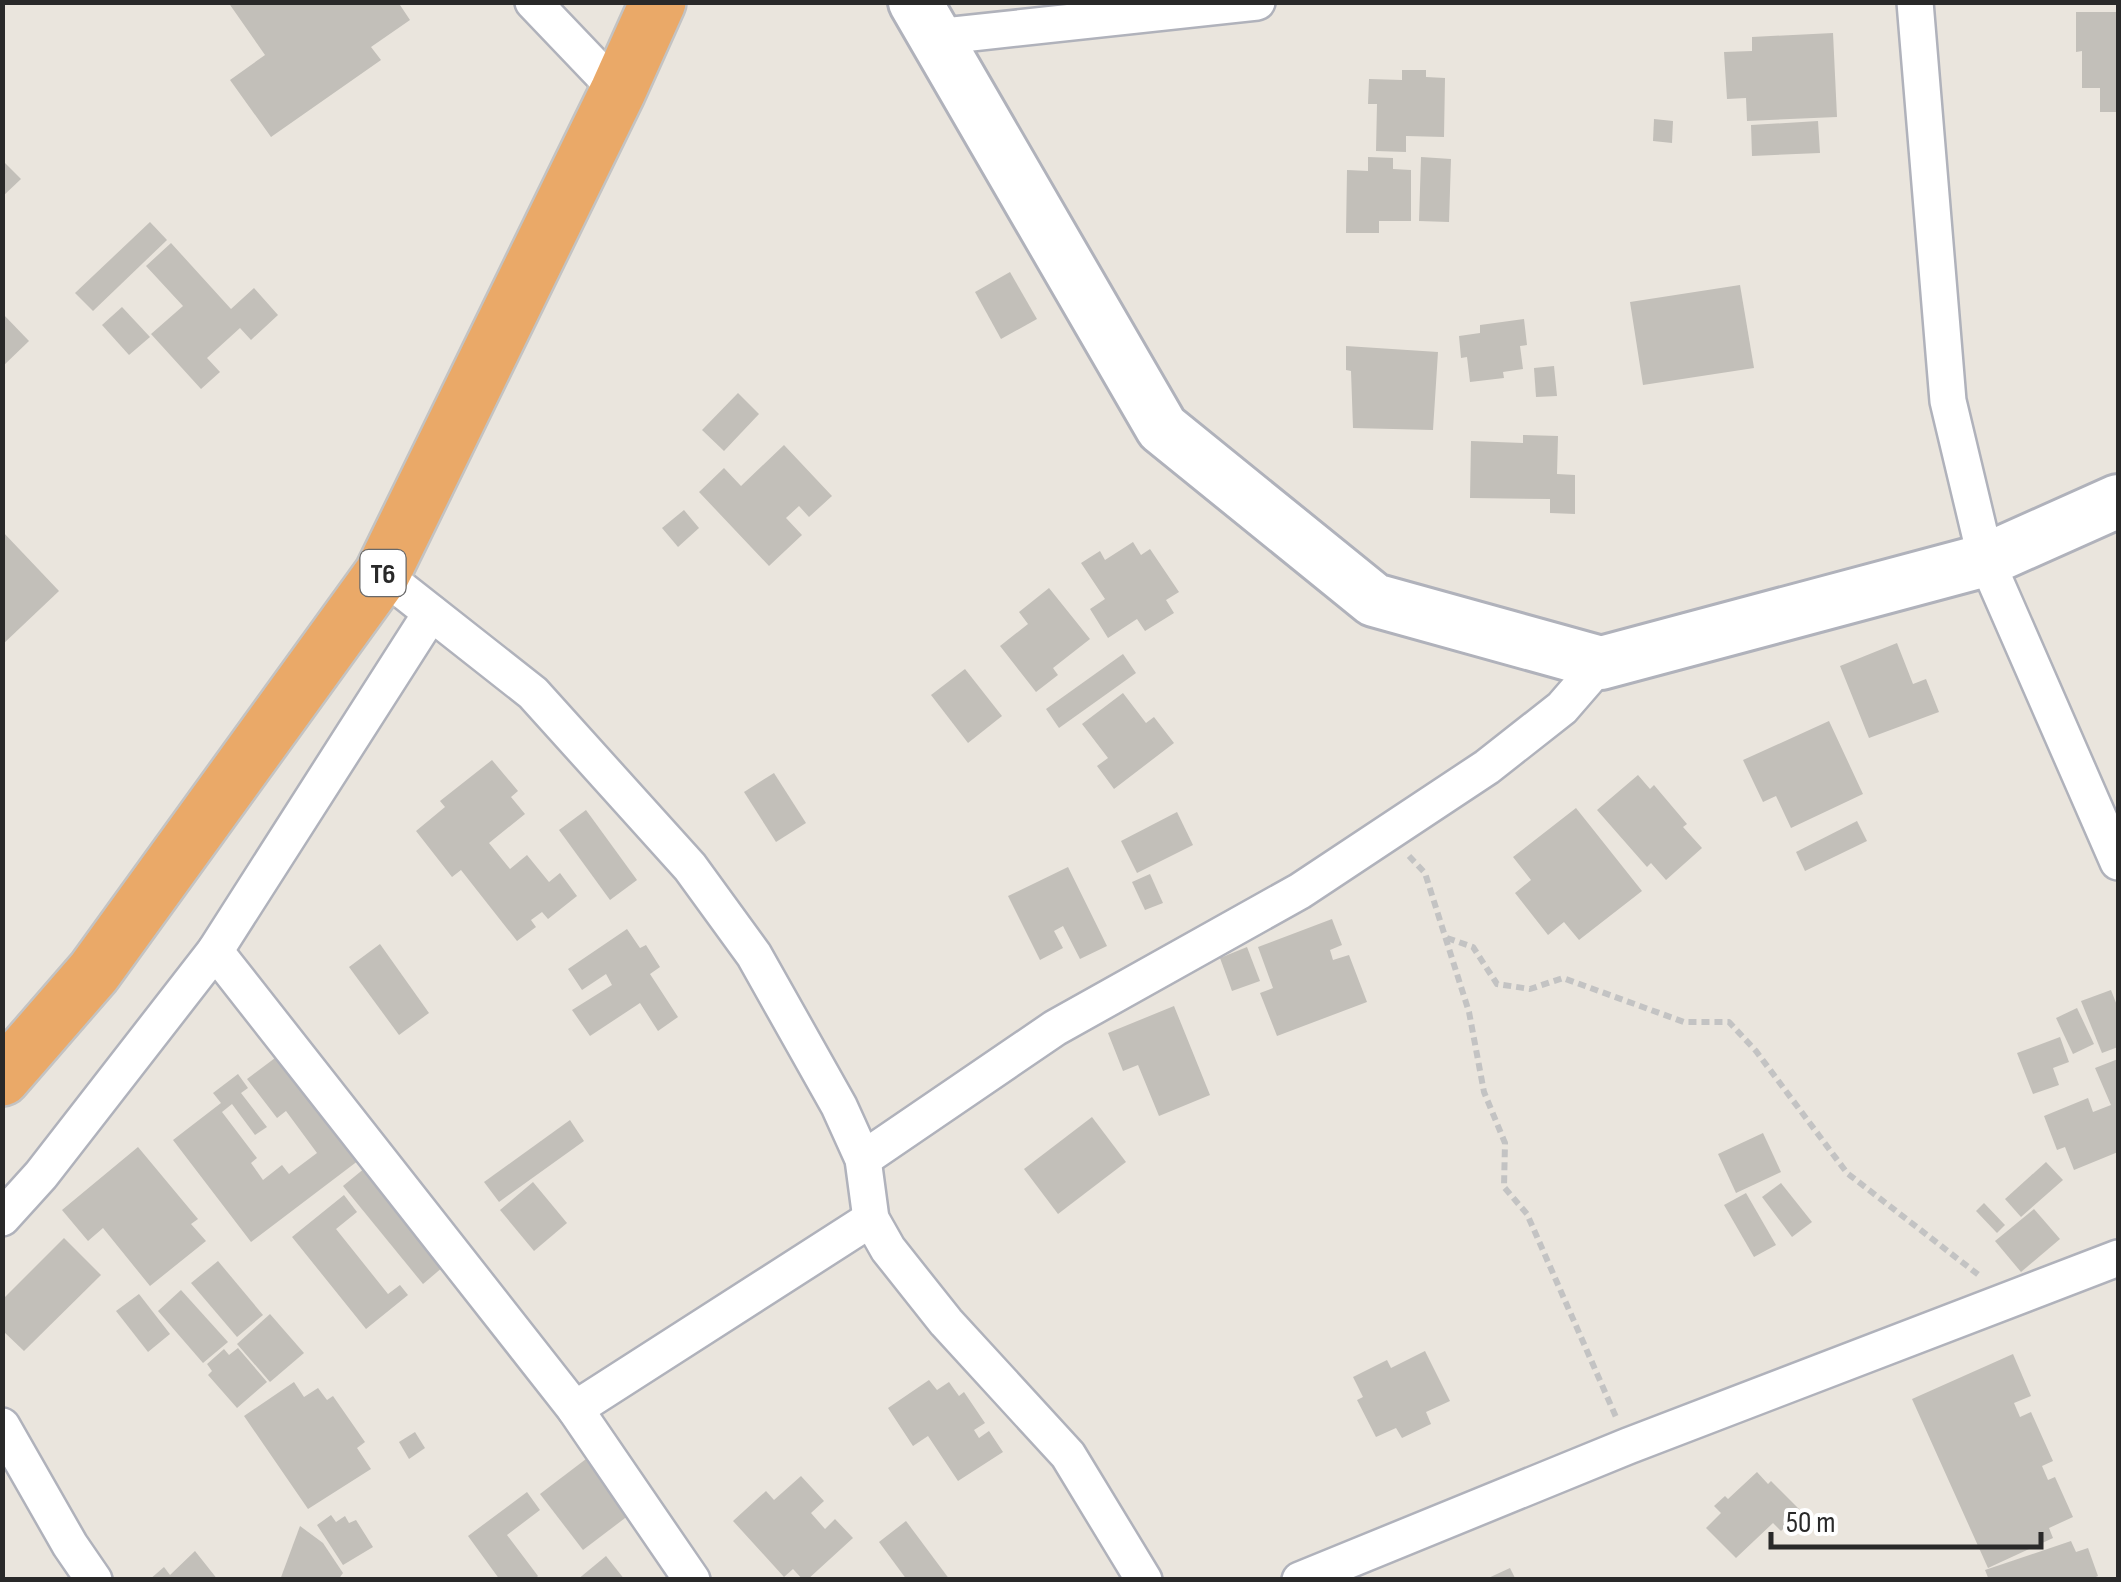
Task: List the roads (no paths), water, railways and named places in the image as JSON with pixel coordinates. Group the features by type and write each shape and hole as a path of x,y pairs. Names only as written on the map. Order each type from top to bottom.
{"highway":[{"name":"T6","path":"2,1078 94,972 382,574 658,2"}],"street":[{"path":"533,2 618,91"},
{"path":"1257,2 925,20 1162,428 1374,600 1601,664 1986,560 2118,502"},
{"path":"1915,2 1948,401 1986,560 2118,862"},
{"path":"382,574 533,693 690,867 754,955 839,1106 863,1159 871,1219 888,1248 946,1322 1068,1455 1144,1580"},
{"path":"2,1218 41,1175 215,951 431,613"},
{"path":"863,1159 1055,1028 1300,890 1487,767 1562,708 1601,664"},
{"path":"215,951 575,1409 692,1580"},
{"path":"575,1409 871,1219"},
{"path":"1300,1580 1628,1446 2118,1258"},
{"path":"2,1426 70,1546 94,1580"}]}
